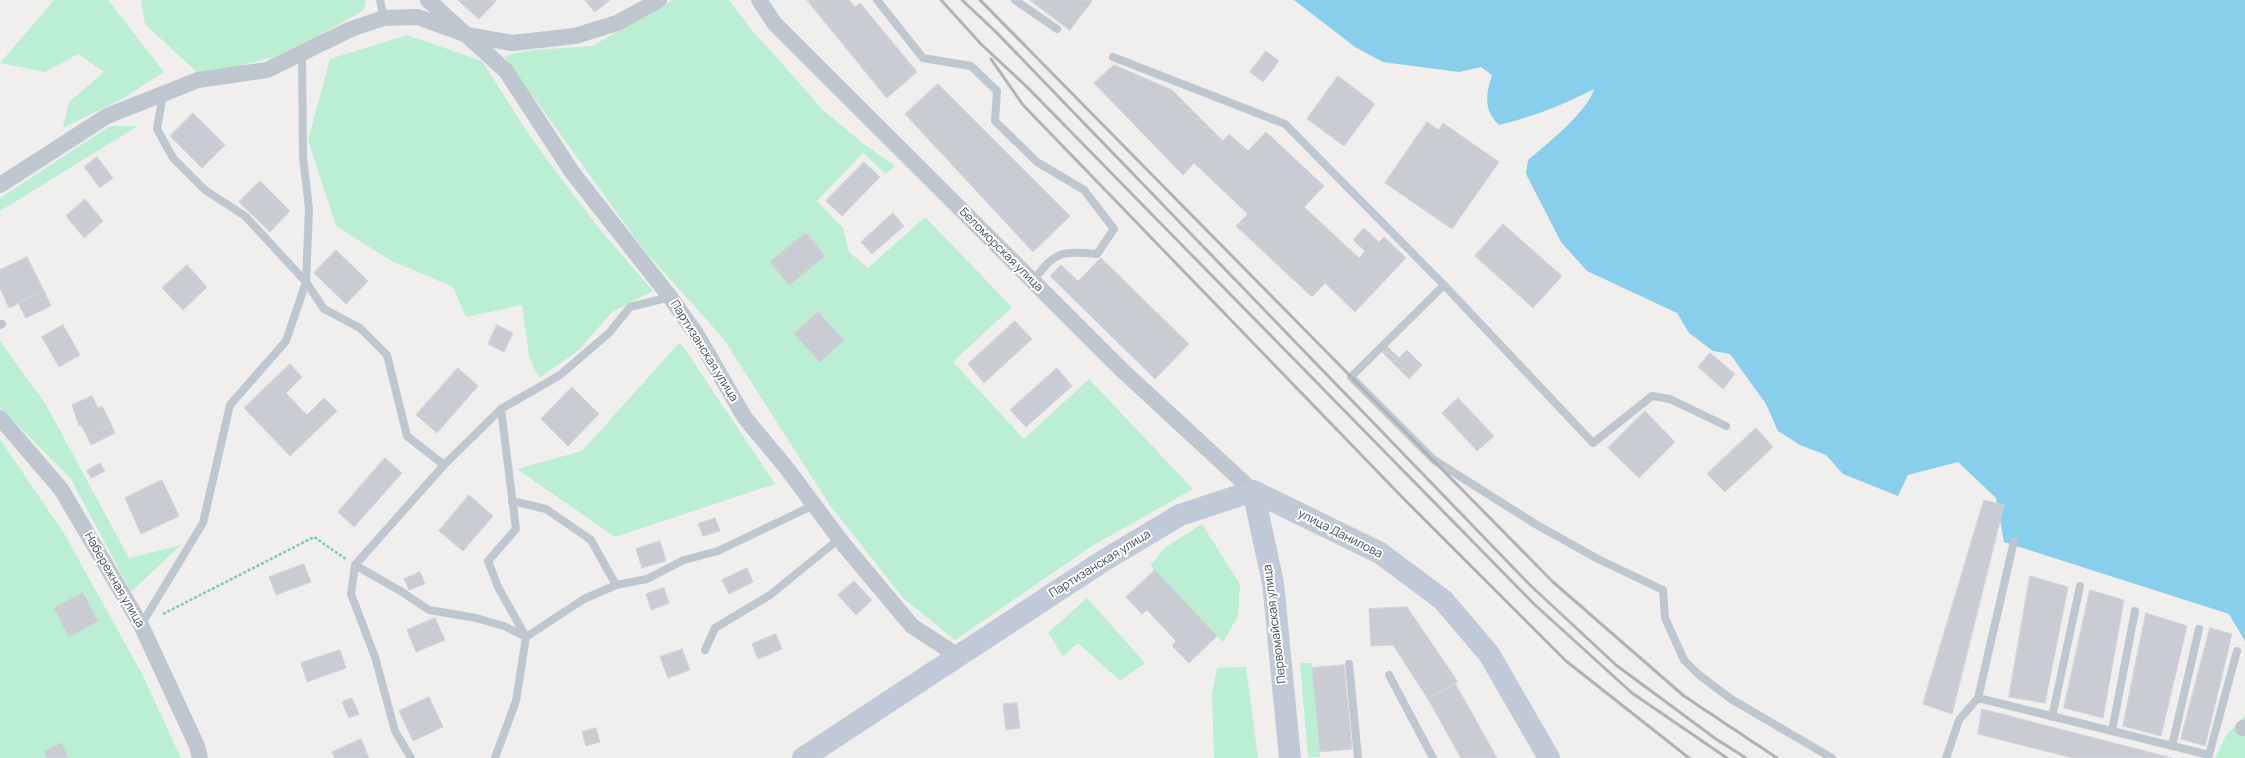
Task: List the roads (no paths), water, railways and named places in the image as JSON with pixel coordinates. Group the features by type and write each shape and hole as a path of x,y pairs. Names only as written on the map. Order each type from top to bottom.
{"main road":[{"name":"Партизанская улица","path":"803,758 1103,561 1180,515 1253,491"},
{"name":"Первомайская улица","path":"1253,491 1273,583 1290,758"},
{"name":"улица Данилова","path":"1253,491 1380,553 1443,600 1489,654 1549,758"}],"street":[{"name":"Партизанская улица","path":"428,0 506,71 572,172 670,297 697,335 745,418 839,539 912,626 958,656"},
{"path":"0,185 107,116 198,80 267,70 351,29 384,18 418,17 467,35 512,44 575,36 616,23 659,0"},
{"name":"Беломорская улица","path":"759,0 775,24 1033,281 1121,368 1253,491"},
{"name":"Набережная улица","path":"0,418 61,490 141,625 200,754"}],"lane":[{"path":"380,0 384,18"},
{"path":"877,0 923,58 970,66 997,91 995,121 1037,162 1084,190 1114,229 1097,254 1068,252 1048,261 1033,281"},
{"path":"1015,0 1058,29"},
{"path":"141,625 203,523 230,405 286,341 306,282 309,209 303,157 302,52"},
{"path":"1112,57 1285,124 1444,285 1593,443 1652,396 1670,399 1726,426"},
{"path":"163,94 157,130 173,158 205,190 245,216 306,282 324,309 360,328 387,355 407,436 444,465"},
{"path":"1444,285 1351,377 1434,460 1537,525 1598,559 1662,590 1666,618 1684,660 1698,674 1731,699 1832,758"},
{"path":"411,758 394,730 375,657 352,594 355,565 444,465 501,410 560,376 609,333 630,308 670,297"},
{"path":"495,758 516,701 526,638 498,587 488,561 516,529 501,410"},
{"path":"512,501 546,509 591,540 616,585"},
{"path":"526,638 584,599 616,585 647,579 684,560 718,551 814,505"},
{"path":"705,650 715,628 770,595 839,539"},
{"path":"1946,758 1959,720 1978,698 2014,541"},
{"path":"355,565 402,592 429,610 476,618 504,626 526,638"},
{"path":"2052,717 2080,586"},
{"path":"2112,731 2135,611"},
{"path":"2172,746 2199,629"},
{"path":"1978,698 2209,755 2237,651"},
{"path":"1349,664 1358,758"},
{"path":"1389,675 1434,758"}],"water":[{"path":"1294,0 2245,0 2245,641 2229,614 2004,542 1996,498 1958,462 1908,475 1898,496 1843,474 1826,455 1800,445 1778,431 1766,404 1730,354 1713,351 1689,333 1677,313 1587,271 1561,242 1526,174 1528,160 1566,127 1584,107 1594,89 1548,110 1499,125 1490,114 1487,102 1488,89 1492,75 1481,67 1459,72 1383,62 1355,47"}],"railway":[{"path":"941,0 981,44 1027,87 1534,604 1632,693 1727,758"},
{"path":"962,0 996,32 1530,585 1616,665 1716,739 1746,758"},
{"path":"980,0 1553,582 1684,696 1777,758"},
{"path":"991,59 1023,105 1403,498 1566,661 1689,758"}]}
